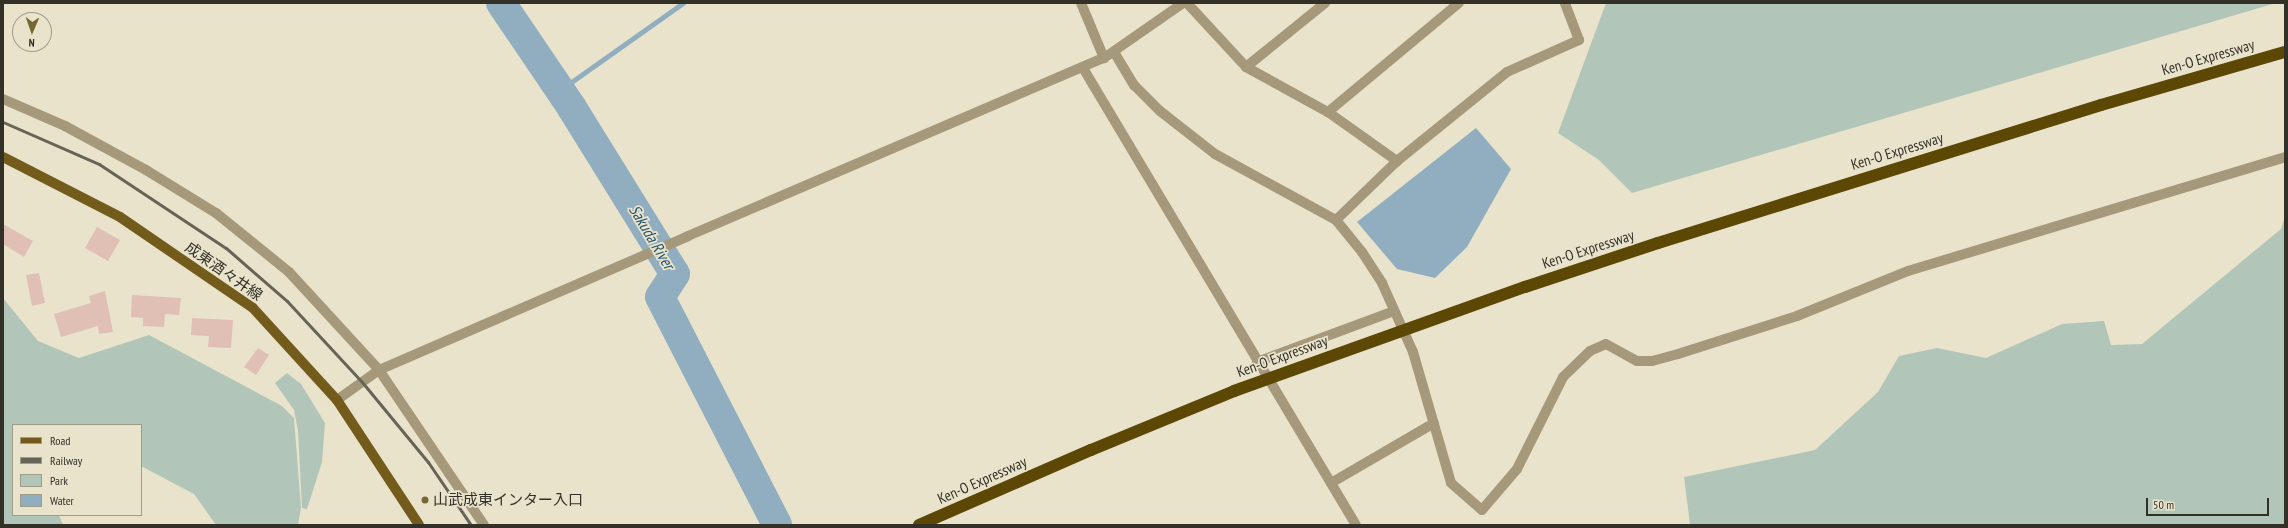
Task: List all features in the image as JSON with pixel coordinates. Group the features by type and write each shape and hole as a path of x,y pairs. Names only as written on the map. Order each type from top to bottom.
{"highway":[{"name":"Ken-O Expressway","path":"919,525 1091,450 1234,391 1524,287 1658,243 2086,109 2285,52"}],"main road":[{"name":"成東酒々井線","path":"3,157 120,217 253,308 337,400 419,525"}],"street":[{"path":"1081,3 1104,58"},
{"path":"337,400 379,370 613,267 1083,68 1114,52 1183,3"},
{"path":"1186,3 1246,67 1328,112 1397,161"},
{"path":"1246,67 1325,3"},
{"path":"1328,112 1459,3"},
{"path":"1336,220 1397,161 1506,72 1579,40 1565,3"},
{"path":"1114,52 1134,85 1160,111 1216,154 1336,220 1374,269 1382,283 1413,352 1451,483 1482,510 1517,469 1563,377 1590,351 1601,346 1606,344 1637,361 1652,361 1678,354 1797,316 1908,271 2285,157"},
{"path":"1083,68 1257,362 1356,525"},
{"path":"3,99 65,126 146,170 216,213 289,272 379,370 484,525"},
{"path":"1257,362 1394,311"},
{"path":"1331,483 1434,423"}],"green space":[{"path":"1606,3 2276,3 1632,193 1599,160 1558,133"},
{"path":"2285,216 2285,525 1690,525 1684,477 1815,450 1878,392 1899,356 1937,348 1986,358 2062,324 2104,321 2111,345 2142,344 2281,229"},
{"path":"3,298 38,341 79,358 149,335 282,406 294,418 301,508 298,525 216,525 194,494 142,467 142,424 12,424 12,516 59,516 63,525 3,525"},
{"path":"287,373 301,384 325,423 322,462 307,509 302,508 298,431 294,410 275,383"}],"water":[{"path":"1476,128 1511,169 1467,247 1435,278 1397,269 1357,222"}],"building":[{"path":"3,224 33,241 24,257 3,244"},
{"path":"97,227 120,240 108,261 85,248"},
{"path":"39,273 45,303 32,306 26,275"},
{"path":"105,291 113,332 99,334 98,326 61,337 54,314 91,303 89,296"},
{"path":"132,295 181,298 179,315 165,314 164,327 143,326 143,318 131,317"},
{"path":"192,318 233,320 231,348 208,347 209,336 191,335"},
{"path":"258,348 269,355 256,375 244,367"}],"waterway":[{"name":"Sakuda River","path":"501,3 572,108 675,274 660,297 777,525"},
{"path":"560,90 683,3"}],"railway":[{"path":"3,122 99,164 226,248 287,301 362,382 428,462 471,525"}],"place":[{"name":"山武成東インター入口","path":"425,500"}]}
